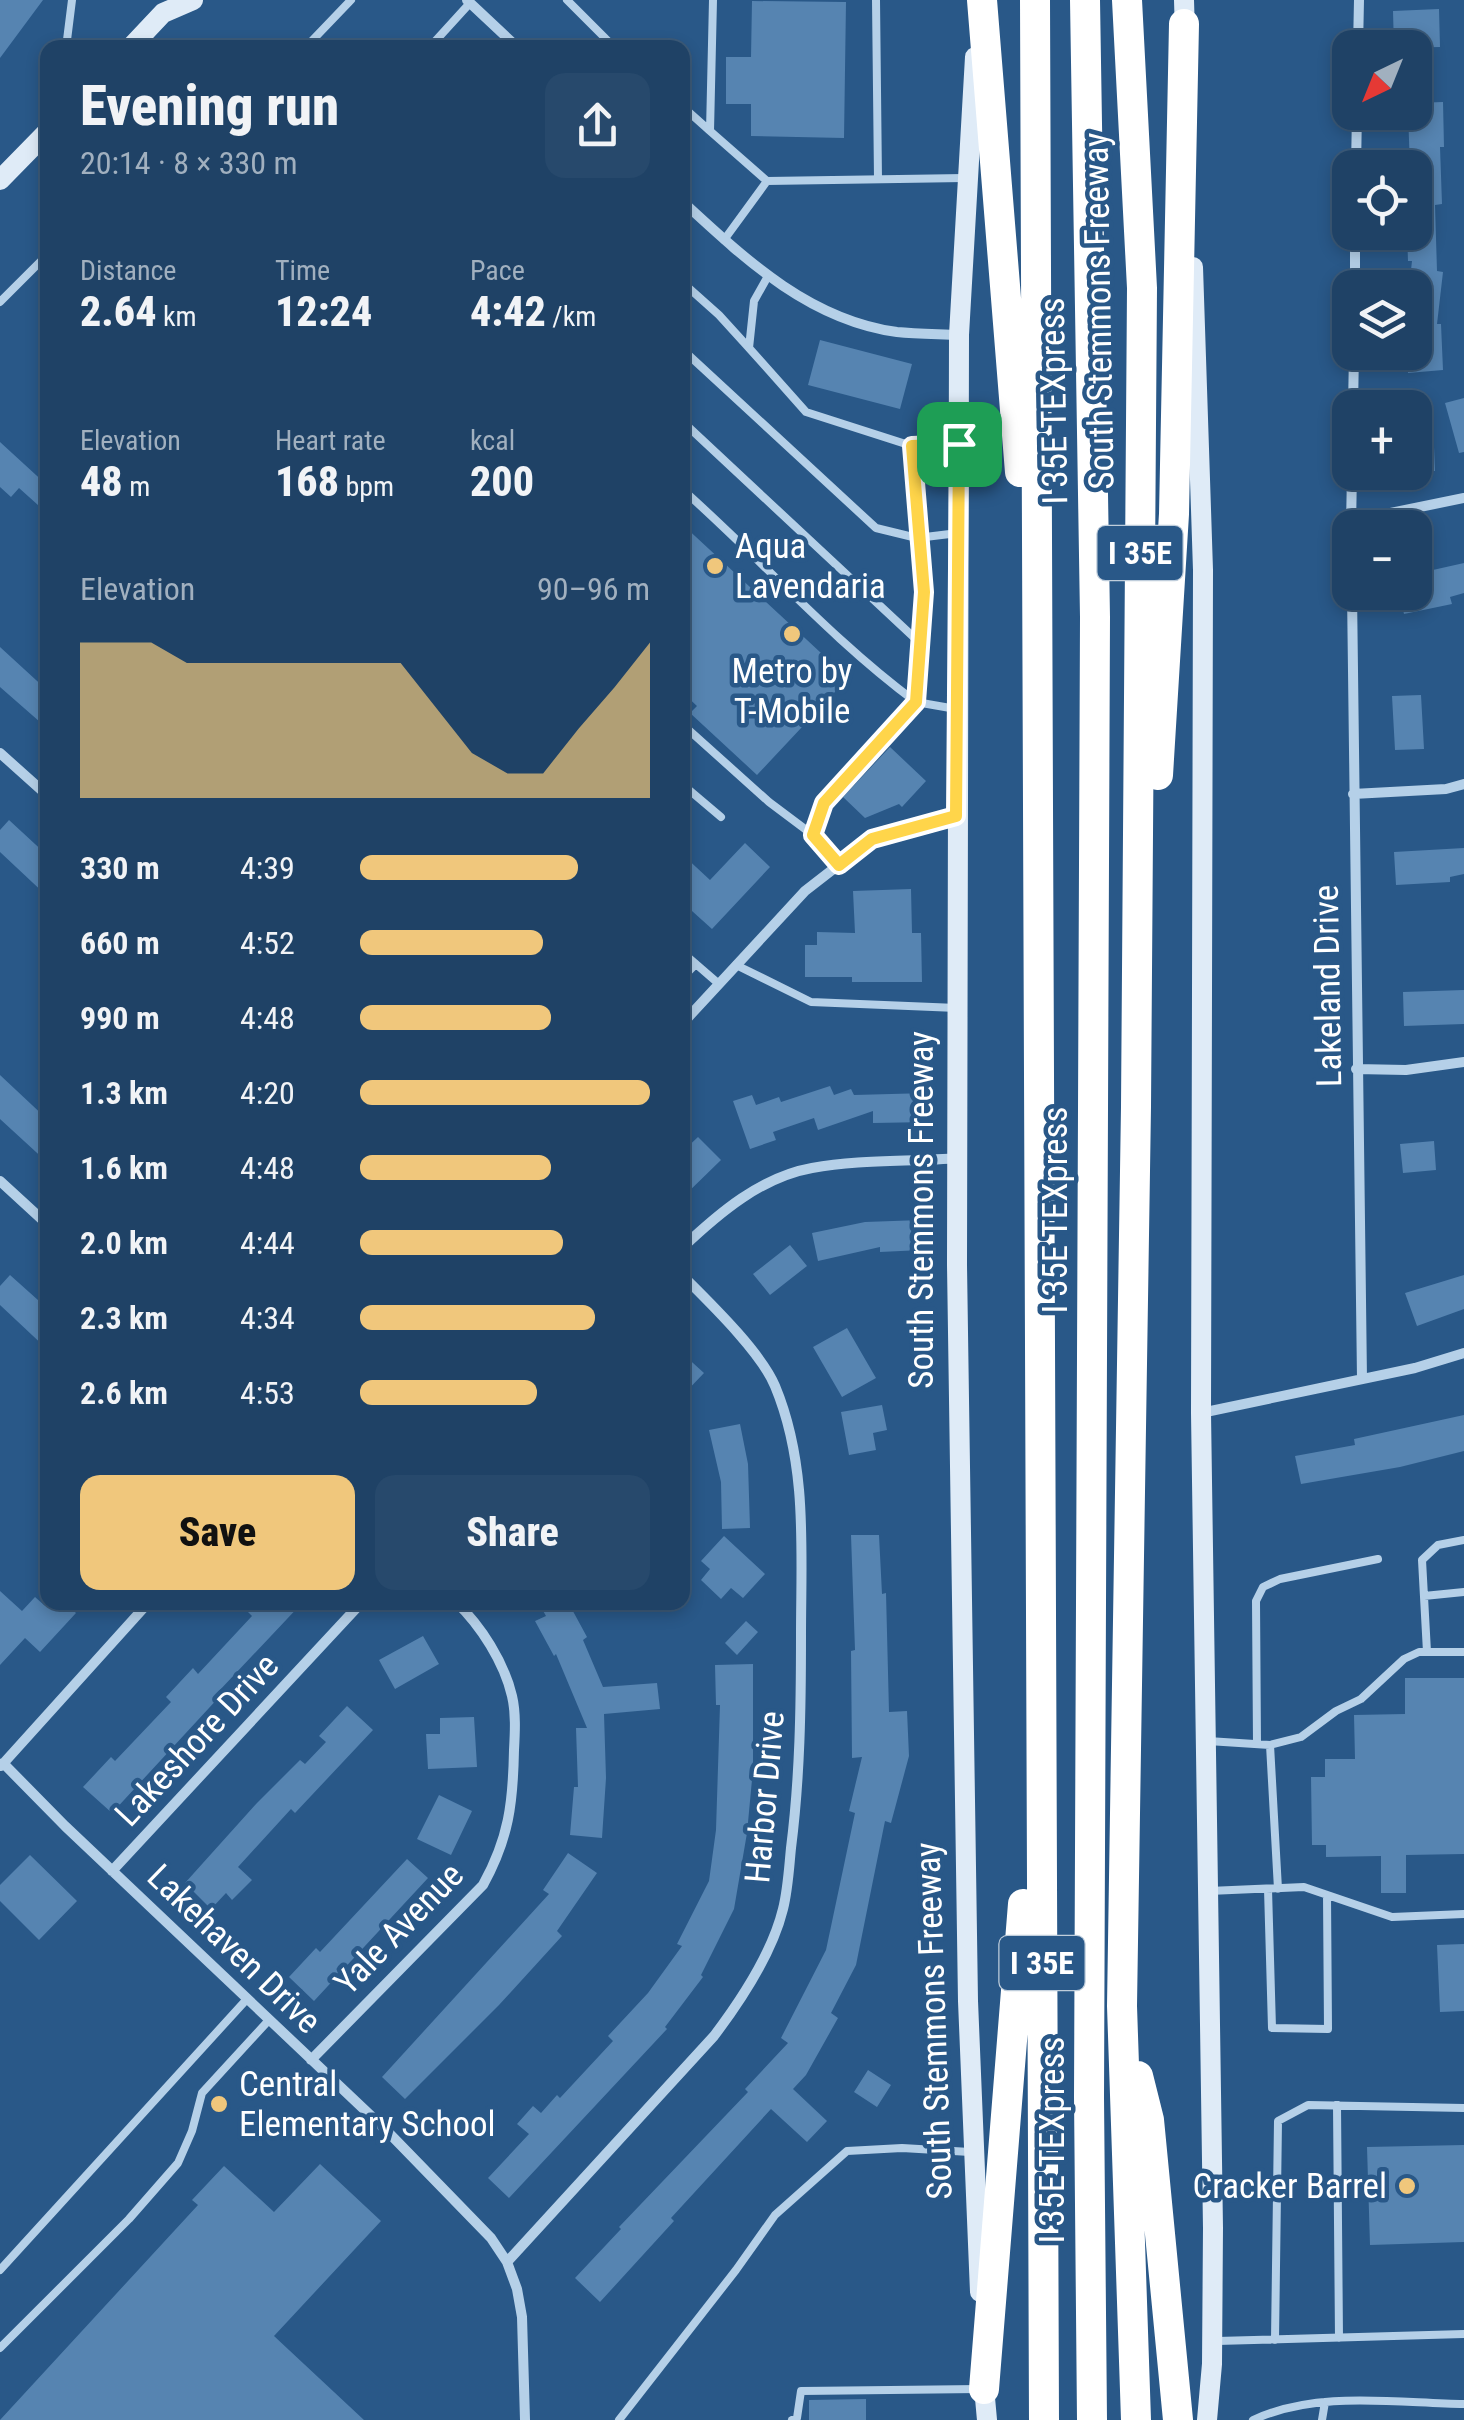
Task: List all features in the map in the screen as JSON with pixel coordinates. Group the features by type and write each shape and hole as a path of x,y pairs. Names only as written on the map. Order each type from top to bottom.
{"highway":[{"path":"980,0 1040,739"},
{"name":"South Stemmons Freeway","path":"1035,0 1044,2420"},
{"name":"I 35E TEXpress","path":"1085,0 1095,618 1089,2058 1092,2420"},
{"path":"1090,349 1094,0"},
{"name":"South Stemmons Freeway","path":"1127,0 1142,288 1136,1107 1122,2006 1136,2420"},
{"path":"1136,1107 1174,514 1184,12"},
{"path":"984,2389 1020,1953 1042,1506"},
{"path":"1122,2006 1148,2120 1178,2420"}],"main road":[{"path":"137,40 165,6 193,0"},
{"name":"South Stemmons Freeway","path":"980,0 959,334 956,816 958,1381 968,2001 987,2420"},
{"path":"1184,12 1203,570 1202,1413 1212,2342 1207,2420"},
{"path":"3,170 40,139"}],"street":[{"path":"1358,0 1358,30"},
{"path":"468,2 509,40"},
{"path":"690,208 768,276 825,312 896,332 959,334"},
{"path":"1412,510 1464,498"},
{"name":"Lakeland Drive","path":"1352,610 1362,1378"},
{"path":"0,752 40,789"},
{"path":"1352,794 1446,789 1464,784"},
{"path":"690,1015 805,891 872,839 956,816"},
{"path":"1356,1069 1406,1070 1464,1062"},
{"path":"690,1241 737,1200 777,1178 810,1168 959,1158"},
{"path":"0,1182 40,1219"},
{"name":"Harbor Drive","path":"507,2262 714,2036 774,1939 784,1908 798,1792 801,1689 800,1494 796,1458 773,1382 726,1320 690,1283"},
{"path":"1202,1413 1464,1353"},
{"path":"1,1765 142,1610"},
{"name":"Lakeshore Drive","path":"112,1870 355,1610"},
{"name":"Yale Avenue","path":"312,2060 483,1885 495,1864 513,1806 512,1696 500,1666 463,1610"},
{"name":"Lakehaven Drive","path":"1,1765 471,2214 507,2262"},
{"path":"507,2262 522,2317 525,2420"}],"lane":[{"path":"67,40 72,0"},
{"path":"314,40 351,0"},
{"path":"567,0 608,40"},
{"path":"710,131 712,0"},
{"path":"876,0 878,179"},
{"path":"436,40 468,2"},
{"path":"690,113 767,180 968,178"},
{"path":"724,240 767,180"},
{"path":"0,302 40,262"},
{"path":"749,348 754,301 768,276"},
{"path":"690,289 719,314 806,412 912,446 959,444"},
{"path":"690,356 876,528 917,538 958,533"},
{"path":"690,428 920,644"},
{"path":"813,835 824,803 916,702 924,592 912,446"},
{"path":"690,496 888,681 916,702 957,709"},
{"path":"690,731 768,802 813,835 839,865"},
{"path":"690,791 721,817"},
{"path":"690,959 719,984"},
{"path":"690,970 696,964"},
{"path":"736,966 812,1002 957,1008"},
{"path":"1427,1652 1422,1560 1438,1545 1464,1540"},
{"path":"1256,1744 1256,1602 1264,1587 1280,1579 1378,1559"},
{"path":"1424,1596 1464,1592"},
{"path":"1206,1741 1270,1745 1301,1737 1336,1710 1360,1699 1404,1659 1427,1652 1464,1652"},
{"path":"1270,1745 1272,2028 1328,2030 1327,1895"},
{"path":"1208,1892 1304,1887 1392,1917 1464,1914"},
{"path":"0,2270 247,1999"},
{"path":"0,2348 129,2219 178,2163 202,2093 269,2020"},
{"path":"1276,2340 1278,2121 1308,2105 1464,2108"},
{"path":"1337,2105 1339,2338"},
{"path":"618,2420 775,2215 848,2151 902,2148 974,2152"},
{"path":"1212,2342 1464,2334"},
{"path":"795,2420 801,2391 984,2389"},
{"path":"1322,2420 1325,2402"},
{"path":"1253,2420 1279,2408 1325,2402 1464,2404"}],"building":[{"path":"0,0 43,0 0,58"},
{"path":"752,1 846,2 844,138 751,136 751,104 726,104 726,57 751,57"},
{"path":"1439,9 1440,47 1432,47 1432,30 1394,30 1393,11"},
{"path":"1432,102 1443,102 1442,204 1435,205 1437,271 1443,272 1437,324 1441,324 1443,370 1408,373 1432,370 1432,270 1411,270 1408,250 1432,250 1432,150 1409,150 1409,130 1432,130"},
{"path":"820,340 912,364 900,409 808,385"},
{"path":"1464,398 1464,452 1459,453 1445,403"},
{"path":"1432,423 1433,423 1432,471"},
{"path":"0,442 40,479 40,507 19,488 11,497 0,487"},
{"path":"690,531 848,678 757,775 690,713 697,706 690,699"},
{"path":"1464,563 1464,593 1450,597 1452,604 1432,608 1432,570"},
{"path":"0,647 40,684 40,722 0,687"},
{"path":"1421,695 1424,749 1395,750 1392,696"},
{"path":"890,747 926,781 902,807 899,804 865,818 843,797"},
{"path":"9,820 40,849 40,890 0,852 0,830"},
{"path":"745,843 770,867 712,929 690,909 690,861 710,880"},
{"path":"1464,848 1464,874 1450,877 1450,882 1396,885 1394,852"},
{"path":"911,889 912,933 921,933 922,982 805,977 805,945 817,945 817,932 855,933 853,891"},
{"path":"1464,990 1464,1024 1404,1026 1403,992"},
{"path":"0,1075 40,1112 40,1156 0,1119"},
{"path":"830,1086 834,1095 851,1089 854,1095 928,1093 929,1122 873,1123 873,1111 818,1130 814,1118 773,1132 776,1140 750,1149 733,1101 752,1095 756,1105 779,1097 781,1102"},
{"path":"698,1137 721,1160 690,1190 690,1144"},
{"path":"1434,1141 1436,1170 1403,1173 1400,1144"},
{"path":"921,1220 922,1250 880,1252 880,1247 818,1261 812,1233 865,1222"},
{"path":"790,1245 807,1266 770,1295 753,1274"},
{"path":"10,1275 40,1302 40,1342 0,1305 0,1286"},
{"path":"1464,1275 1464,1309 1417,1326 1405,1293"},
{"path":"847,1328 876,1378 842,1397 813,1347"},
{"path":"690,1360 704,1373 690,1388"},
{"path":"882,1405 887,1430 873,1433 876,1450 849,1455 841,1412"},
{"path":"1464,1415 1464,1451 1301,1484 1295,1456 1355,1445 1354,1439"},
{"path":"740,1424 748,1464 750,1528 722,1529 721,1482 709,1430"},
{"path":"851,1535 879,1535 882,1594 886,1593 889,1712 907,1711 909,1756 891,1823 885,1821 856,1965 831,2013 838,2018 806,2075 793,2089 827,2121 807,2142 771,2109 600,2302 575,2278 748,2092 745,2089 788,2043 781,2038 826,1950 855,1813 849,1811 862,1757 852,1758 851,1651 855,1650"},
{"path":"724,1536 765,1574 743,1598 731,1588 721,1599 701,1580 710,1569 701,1561"},
{"path":"0,1591 22,1611 35,1597 40,1601 40,1610 76,1613 40,1652 25,1638 0,1665"},
{"path":"295,1610 112,1813 83,1787 111,1757 115,1761 171,1702 166,1697 193,1668 198,1674 252,1616 248,1612"},
{"path":"543,1610 572,1610 587,1637 583,1640 603,1687 657,1683 660,1709 604,1714 606,1778 602,1838 570,1835 574,1787 578,1787 576,1728 587,1728 556,1654 535,1621 546,1616"},
{"path":"746,1621 758,1632 737,1655 725,1643"},
{"path":"423,1636 439,1664 395,1689 379,1660"},
{"path":"753,1664 753,1769 747,1833 734,1909 703,1977 667,2029 509,2198 488,2178 529,2134 517,2124 533,2106 541,2113 557,2095 560,2098 613,2041 608,2036 648,1993 682,1946 677,1944 709,1881 716,1830 720,1705 716,1705 715,1665"},
{"path":"1405,1678 1464,1678 1464,1854 1406,1855 1406,1893 1381,1893 1381,1856 1326,1857 1326,1845 1312,1845 1311,1777 1325,1777 1325,1759 1355,1759 1354,1715 1405,1714"},
{"path":"347,1706 373,1730 238,1867 252,1880 232,1900 226,1893 211,1909 185,1883 300,1760 305,1764 326,1742 319,1736"},
{"path":"474,1717 477,1767 428,1769 426,1734 440,1734 440,1718"},
{"path":"439,1795 472,1811 451,1855 417,1839"},
{"path":"568,1853 597,1873 557,1931 562,1936 405,2099 382,2077 549,1894 543,1890"},
{"path":"30,1855 77,1901 39,1940 0,1901 0,1885"},
{"path":"407,1859 428,1878 314,2001 289,1977 316,1948 320,1952"},
{"path":"1464,1944 1464,2011 1440,2012 1437,1945"},
{"path":"868,2070 891,2085 877,2107 854,2092"},
{"path":"1464,2145 1464,2242 1370,2245 1367,2147"},
{"path":"320,2164 381,2221 274,2336 364,2420 0,2420 198,2205 192,2200 224,2166 274,2212"},
{"path":"866,2399 866,2420 809,2420 809,2400"}],"place":[{"name":"Aqua Lavendaria","path":"715,566"},
{"name":"Metro by T-Mobile","path":"792,634"},
{"name":"Central Elementary School","path":"219,2104"},
{"name":"Cracker Barrel","path":"1407,2186"}],"route":[{"path":"959,444 956,816 872,839 839,865 813,835 824,803 916,702 924,592 912,446 959,444"}]}
